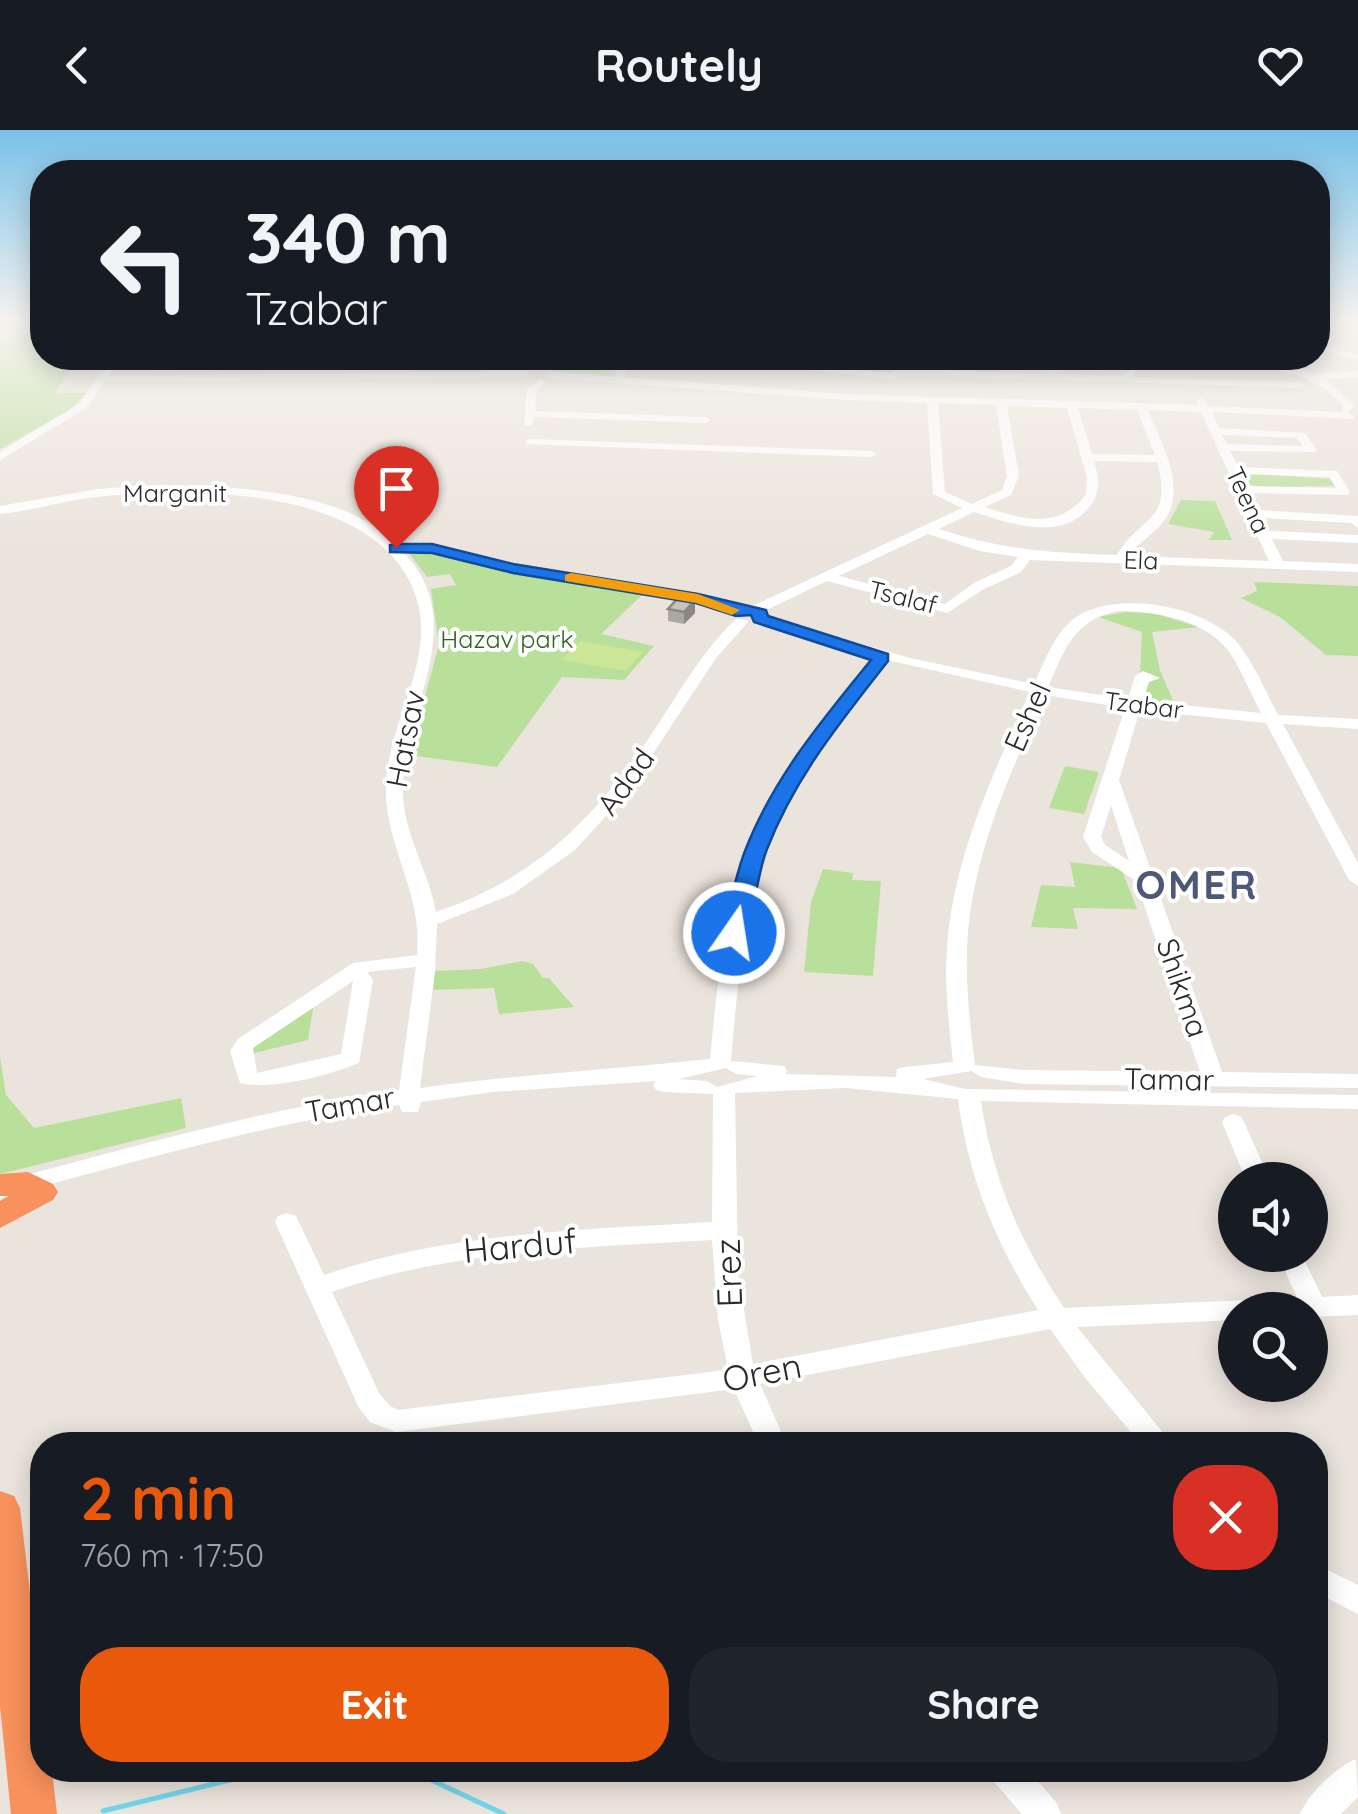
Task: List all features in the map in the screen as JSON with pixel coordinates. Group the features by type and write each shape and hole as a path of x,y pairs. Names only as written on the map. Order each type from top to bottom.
{"highway":[{"path":"0,1216 17,1188"},
{"path":"0,1508 30,1778"},
{"path":"30,1782 34,1814"}],"street":[{"path":"0,457 80,408 87,399"},
{"path":"531,399 530,449 871,454"},
{"path":"695,454 713,399"},
{"path":"872,399 1353,414"},
{"name":"Teena","path":"1200,399 1278,565"},
{"path":"932,401 938,491 945,498 1028,524 1064,521 1082,508 1092,494 1087,457 1072,405"},
{"name":"Adad","path":"427,921 474,906 534,876 601,817 635,774 708,658 748,615 823,576 1002,496 1013,484 1001,403"},
{"path":"1122,559 1125,549 1155,526 1166,510 1170,492 1140,407"},
{"path":"528,414 706,420"},
{"path":"1215,431 1301,434 1311,450 1223,447"},
{"path":"1087,457 1160,459"},
{"path":"1234,470 1334,474 1344,492 1242,488"},
{"name":"Marganit","path":"0,510 101,493 181,490 278,498 348,520 396,548"},
{"path":"1254,514 1354,519 1358,524"},
{"name":"Ela","path":"927,529 985,548 1027,555 1358,568"},
{"path":"1264,535 1358,538"},
{"path":"396,548 432,549 513,568 698,599 748,615"},
{"name":"Hatsav","path":"396,548 416,577 426,609 425,646 394,793 399,830 423,896 427,921 410,1101"},
{"name":"Tsalaf","path":"823,576 947,609 981,585 1019,567 1027,555"},
{"name":"Eshel","path":"1147,1432 1055,1318 996,1202 976,1141 955,996 960,899 986,810 1065,634 1075,622 1112,609 1145,608 1193,620 1227,641 1241,656 1274,720"},
{"name":"Tzabar","path":"748,615 882,658 1038,693 1274,720 1358,724"},
{"name":"Erez","path":"767,1432 742,1377 730,1324 722,1077 734,930 764,828 806,755 882,658"},
{"path":"1144,879 1094,843 1143,676 1152,678"},
{"path":"1274,720 1358,880"},
{"name":"Shikma","path":"1110,781 1214,1080"},
{"path":"423,896 440,904 474,906"},
{"path":"356,970 363,980 351,1058 274,1077 248,1078 242,1051 245,1044 356,970 378,963 425,960"},
{"name":"Tamar","path":"0,1204 17,1188 410,1101 686,1084 722,1077 769,1082 911,1085 1024,1077 1358,1081"},
{"name":"Tamar","path":"967,1081 1358,1102"},
{"path":"1233,1122 1250,1162"},
{"name":"Oren","path":"287,1222 372,1406 390,1420 412,1421 742,1377 1055,1318 1218,1310"},
{"name":"Harduf","path":"317,1288 390,1264 463,1251 727,1230"},
{"name":"Oren","path":"1328,1306 1358,1305"},
{"path":"1328,1584 1358,1600"},
{"path":"1317,1814 1356,1776"},
{"path":"1016,1782 1044,1814"}],"green space":[{"path":"0,399 81,399 71,409 0,449"},
{"path":"1246,476 1331,479 1336,486 1258,487 1249,484"},
{"path":"1181,500 1215,501 1232,540 1209,540 1214,532 1168,524"},
{"name":"Hazav park","path":"424,551 642,595 601,634 654,646 624,680 562,677 497,767 409,755 439,645 431,589 456,585 450,574 427,577 409,553"},
{"path":"1254,582 1358,586 1358,656 1326,655 1280,617 1241,598 1257,591"},
{"path":"1153,613 1199,627 1152,632 1160,670 1175,705 1143,701 1149,674 1140,673 1142,632 1098,617"},
{"path":"580,641 643,652 626,671 562,660"},
{"path":"1065,766 1099,772 1084,814 1049,808"},
{"path":"1070,862 1121,868 1137,909 1073,908 1078,929 1031,927 1041,885 1075,887"},
{"path":"823,869 853,873 852,880 881,881 873,976 804,972 811,902"},
{"path":"522,961 533,964 543,978 549,978 574,1007 499,1014 494,988 433,990 434,971 481,969"},
{"path":"314,1002 308,1040 250,1054 250,1048"},
{"path":"0,1056 6,1095 34,1128 181,1098 186,1128 0,1174"}],"building":[{"path":"678,598 695,600 684,612 668,609"}],"waterway":[{"path":"103,1811 222,1782"},
{"path":"436,1782 504,1814"}],"slow traffic":[{"path":"571,578 698,599 732,610"}],"district":[{"name":"OMER","path":"1197,885"}],"route":[{"path":"396,548 432,549 513,568 698,599 736,611 754,610 761,614 760,618 882,658 817,738 783,790 755,852 734,933"}]}
